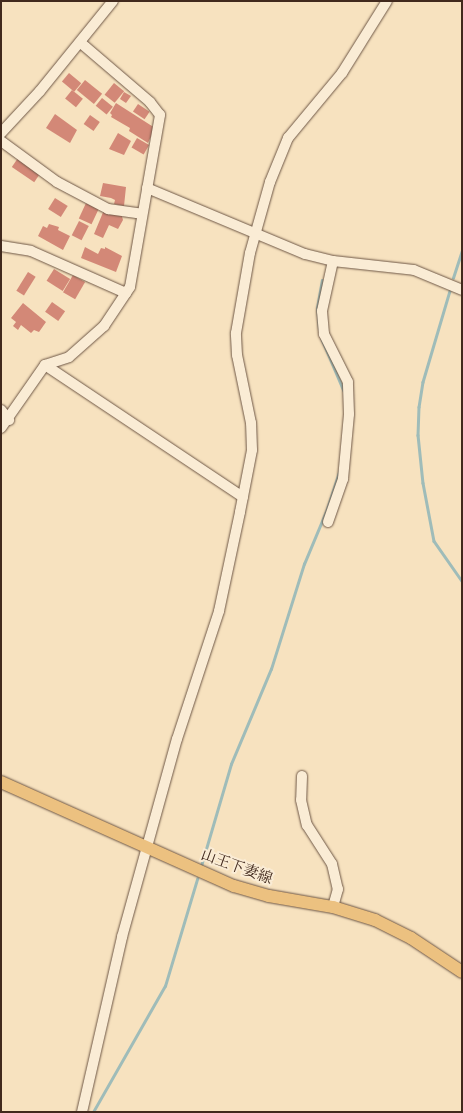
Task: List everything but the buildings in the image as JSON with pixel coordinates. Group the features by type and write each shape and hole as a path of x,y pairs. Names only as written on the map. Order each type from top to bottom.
{"main road":[{"name":"山王下妻線","path":"1,782 210,876 250,891 334,907 375,920 400,932 462,972"}],"street":[{"path":"82,1112 114,971 147,847 177,739 219,611 243,497 252,450 252,423 238,355 236,333 239,308 255,235 273,173 288,138 342,73 387,1"},
{"path":"1,133 81,43 110,3"},
{"path":"1,428 9,420 45,365 68,357 104,326 130,288 142,214 160,126 157,110 81,43"},
{"path":"1,140 57,182 108,209 142,214"},
{"path":"147,188 255,235 305,254 333,261 406,269 462,290"},
{"path":"1,246 31,251 126,293"},
{"path":"328,522 343,479 349,414 348,382 324,334 322,311 333,261"},
{"path":"45,365 243,497"},
{"path":"1,410 9,420"},
{"path":"302,776 301,800 307,825 332,864 338,889 334,907"}],"waterway":[{"path":"453,278 462,250"},
{"path":"319,329 317,308 322,280"},
{"path":"450,291 423,382 419,407 418,435 423,483 434,541 462,581"},
{"path":"322,339 344,391"},
{"path":"201,866 231,764 271,669 304,564 327,509 339,471"},
{"path":"93,1112 165,986 197,879"}]}
